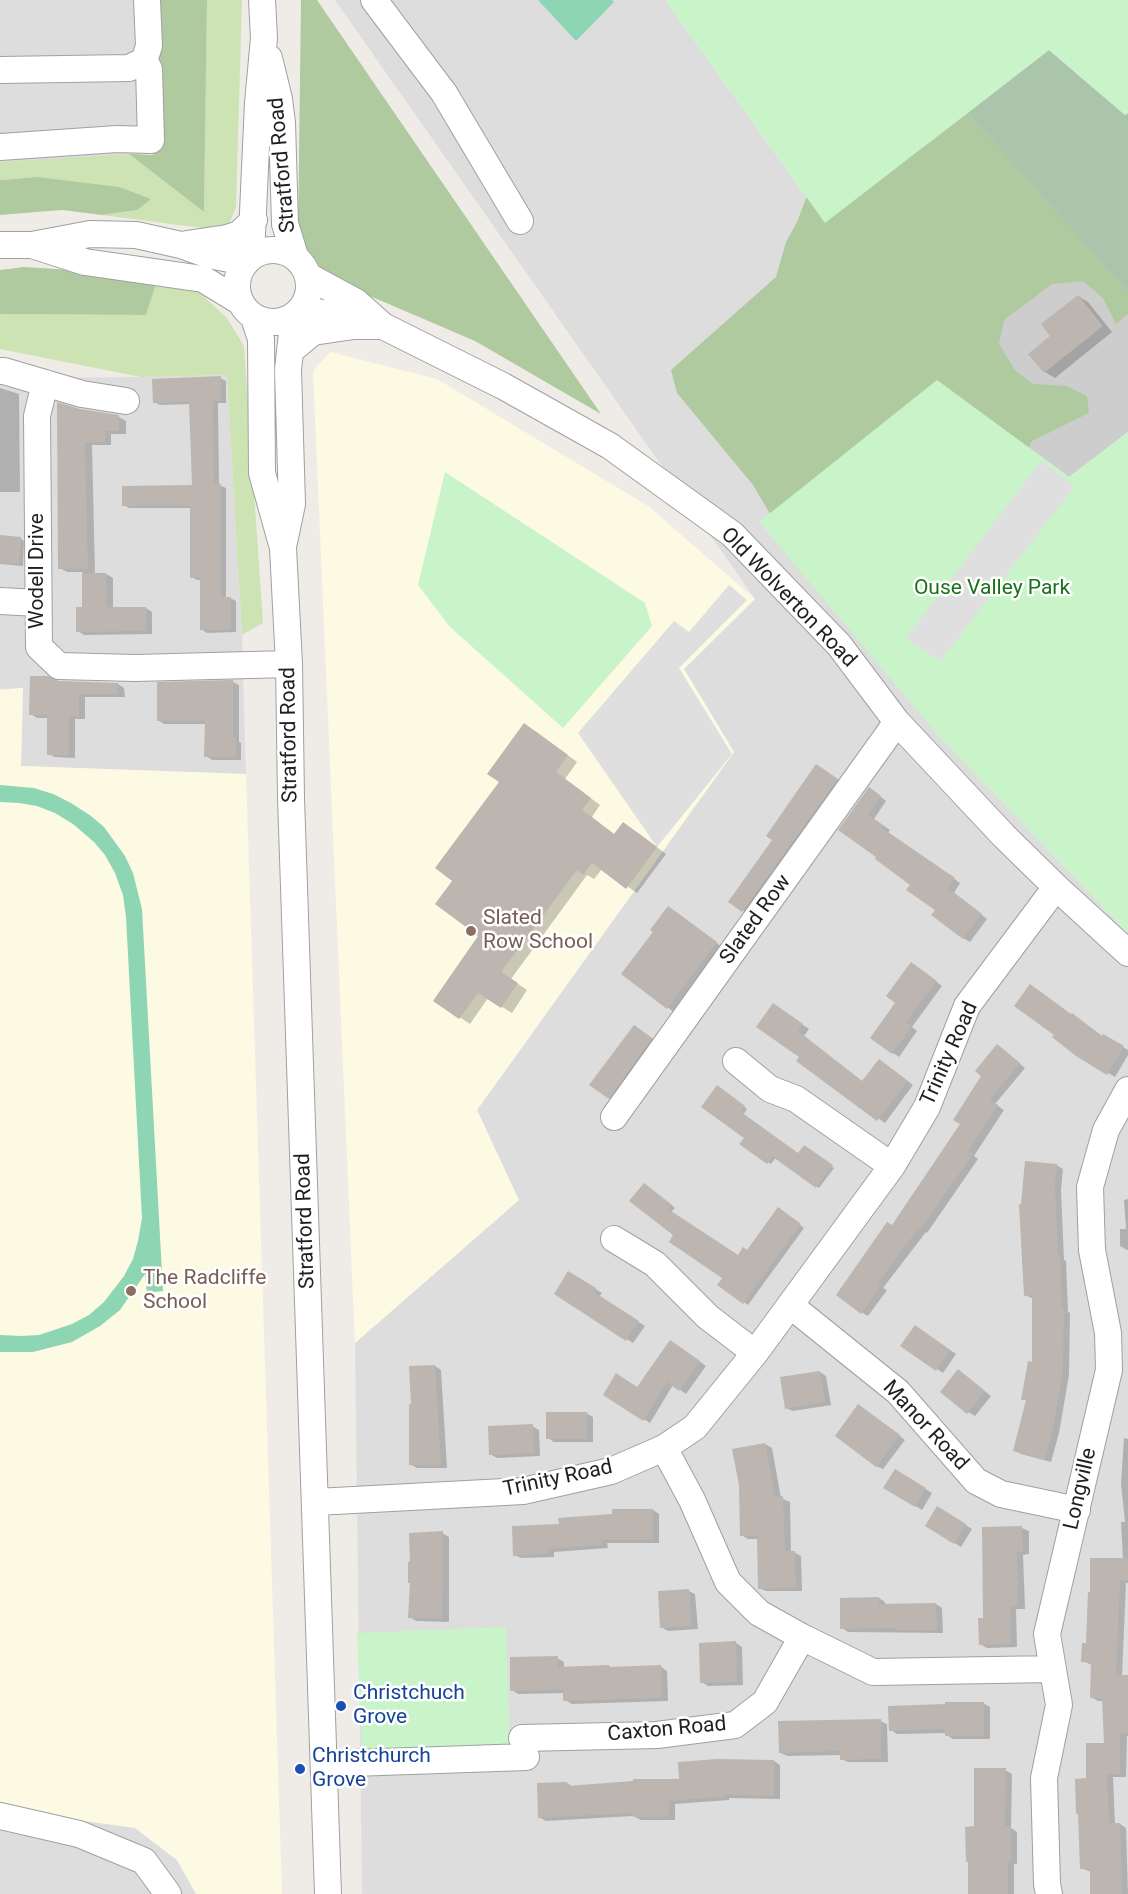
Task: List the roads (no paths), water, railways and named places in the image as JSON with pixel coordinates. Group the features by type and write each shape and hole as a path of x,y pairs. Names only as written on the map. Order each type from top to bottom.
{"street":[{"path":"0,70 129,68 144,61 149,46 147,0"},
{"name":"Stratford Road","path":"248,259 254,220 258,103 264,38 262,0"},
{"path":"374,0 444,93 520,221"},
{"name":"Stratford Road","path":"264,38 279,99 282,123 285,224 301,266"},
{"path":"0,147 117,139 151,140 149,69 144,61"},
{"path":"180,245 239,234 254,220"},
{"path":"0,245 32,245 90,234 136,235 180,245 209,255 248,259"},
{"path":"32,245 85,262 203,279 264,322 285,320 298,312 307,299 309,288 301,266 284,251 273,249 262,251 248,259 239,270 236,281 247,309"},
{"name":"Old Wolverton Road","path":"301,266 356,302 383,326 503,386 609,446 732,534 839,645 897,722 1004,836 1128,953"},
{"name":"Stratford Road","path":"247,309 261,339 262,473 283,548 328,1894"},
{"name":"Stratford Road","path":"283,548 292,504 288,370 298,312"},
{"name":"Old Wolverton Road","path":"298,312 323,313 355,326 383,326"},
{"path":"290,351 313,332 355,326"},
{"path":"0,371 82,394 126,401"},
{"name":"Wodell Drive","path":"45,383 37,416 39,647 58,666 135,668 288,664"},
{"path":"0,601 38,603"},
{"name":"Slated Row","path":"614,1118 897,722"},
{"name":"Trinity Road","path":"316,1502 524,1491 611,1471 664,1448 695,1427 755,1353 892,1166 927,1107 967,1006 1056,887"},
{"path":"736,1061 770,1089 795,1099 892,1166"},
{"name":"Longville","path":"1050,1894 1047,1884 1044,1778 1059,1704 1047,1634 1109,1370 1108,1333 1092,1250 1090,1187 1106,1130 1128,1090"},
{"path":"614,1239 655,1264 708,1317 755,1353"},
{"name":"Manor Road","path":"790,1305 898,1392 976,1480 1001,1494 1077,1510"},
{"path":"664,1448 692,1500 728,1582 759,1613 873,1672 1053,1669"},
{"name":"Caxton Road","path":"324,1764 524,1748 735,1725 765,1702 802,1637"},
{"path":"0,1816 79,1833 144,1861 168,1894"}],"place":[{"name":"Slated Row School","path":"471,931"},
{"name":"The Radcliffe School","path":"131,1291"},
{"name":"Christchuch Grove","path":"341,1706"},
{"name":"Christchurch Grove","path":"300,1769"}],"park label":[{"name":"Ouse Valley Park","path":"992,589"}]}
